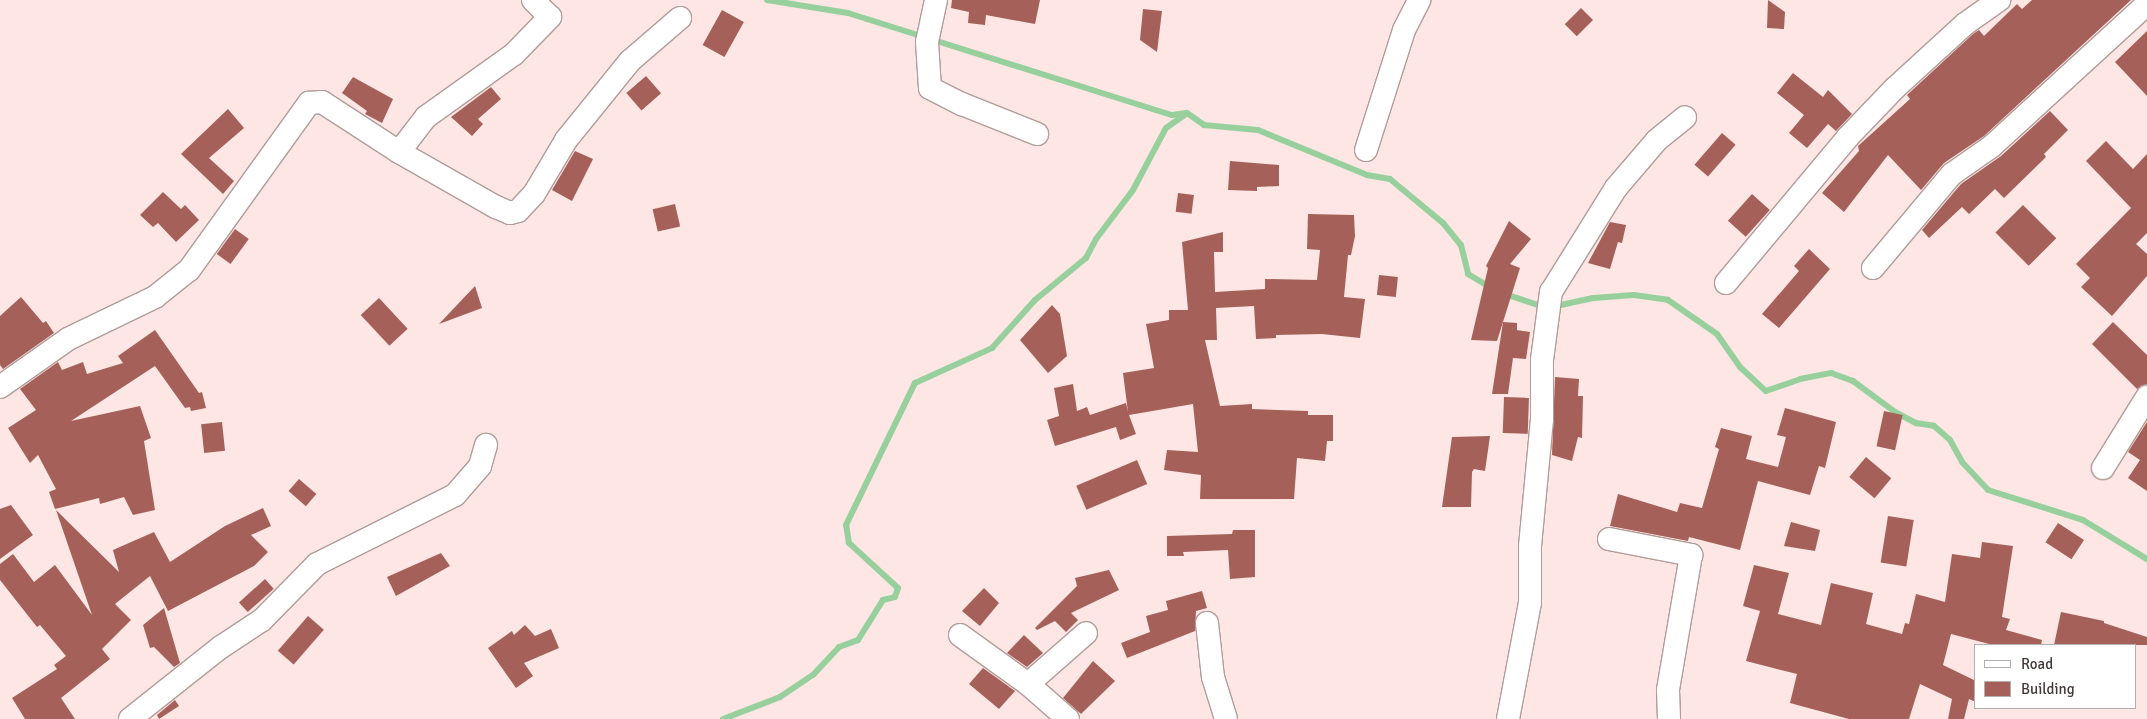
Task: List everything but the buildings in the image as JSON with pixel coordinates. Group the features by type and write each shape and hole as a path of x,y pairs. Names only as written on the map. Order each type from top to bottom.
{"street":[{"path":"399,152 426,117 514,54 550,17 533,0"},
{"path":"936,0 928,37 930,88 962,104 1037,134"},
{"path":"1366,150 1404,30 1419,0"},
{"path":"1726,283 1848,137 1888,95 1965,24 1999,0"},
{"path":"1874,268 1952,174 1992,146 2147,4"},
{"path":"0,387 68,339 155,297 189,270 309,103 322,102 399,152 510,213 518,211 534,194 566,140 630,61 680,18"},
{"path":"1508,719 1530,603 1530,546 1542,420 1542,360 1550,303 1616,188 1657,140 1686,117"},
{"path":"2103,468 2147,397"},
{"path":"130,719 221,647 262,620 317,564 455,495 480,466 486,445"},
{"path":"1609,539 1691,555 1668,690 1669,719"},
{"path":"1207,623 1213,677 1226,719"},
{"path":"1028,684 1086,633"},
{"path":"960,635 1028,684 1068,719"}],"waterway":[{"path":"767,0 848,13 1172,115 1187,113 1204,125 1258,130 1367,175 1390,179 1443,223 1461,245 1468,274 1491,288"},
{"path":"723,719 780,697 813,675 839,647 858,640 883,600 895,597 898,588 849,543 846,525 915,383 992,348 1035,300 1086,258 1096,239 1133,190 1166,128 1186,114"},
{"path":"1505,294 1547,308 1593,298 1634,295 1668,300 1717,334 1740,367 1766,391 1800,379 1831,373 1853,381 1895,412 1916,423 1934,426 1950,440 1962,462 1988,490 2083,520 2147,559"}]}
